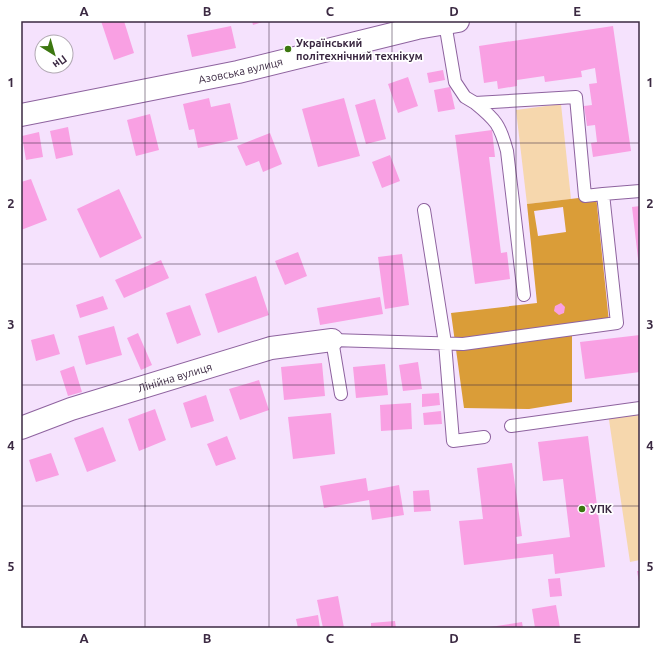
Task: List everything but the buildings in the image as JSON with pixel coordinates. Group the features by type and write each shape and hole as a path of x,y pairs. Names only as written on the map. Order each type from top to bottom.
{"street":[{"name":"Азовська вулиця","path":"21,114 238,72 417,28 452,22"},
{"name":"Лінійна вулиця","path":"21,428 71,409 271,348 332,340"}],"lane":[{"path":"452,22 455,82 465,96 495,120 503,134 507,151 524,295"},
{"path":"475,103 576,97 586,196 640,191"},
{"path":"341,394 332,340 463,344 617,323 602,194"},
{"path":"424,210 445,344 453,441 484,437"},
{"path":"511,426 640,408"}],"shaded area":[{"path":"561,104 571,199 527,204 516,110"},
{"path":"596,196 609,322 572,329 572,402 529,409 464,408 451,313 537,303 527,204","holes":["563,207 566,232 538,236 534,211"]},
{"path":"640,410 640,560 630,562 608,413"}],"place":[{"name":"Український політехнічний технікум","path":"288,49"},
{"name":"УПК","path":"582,509"}]}
